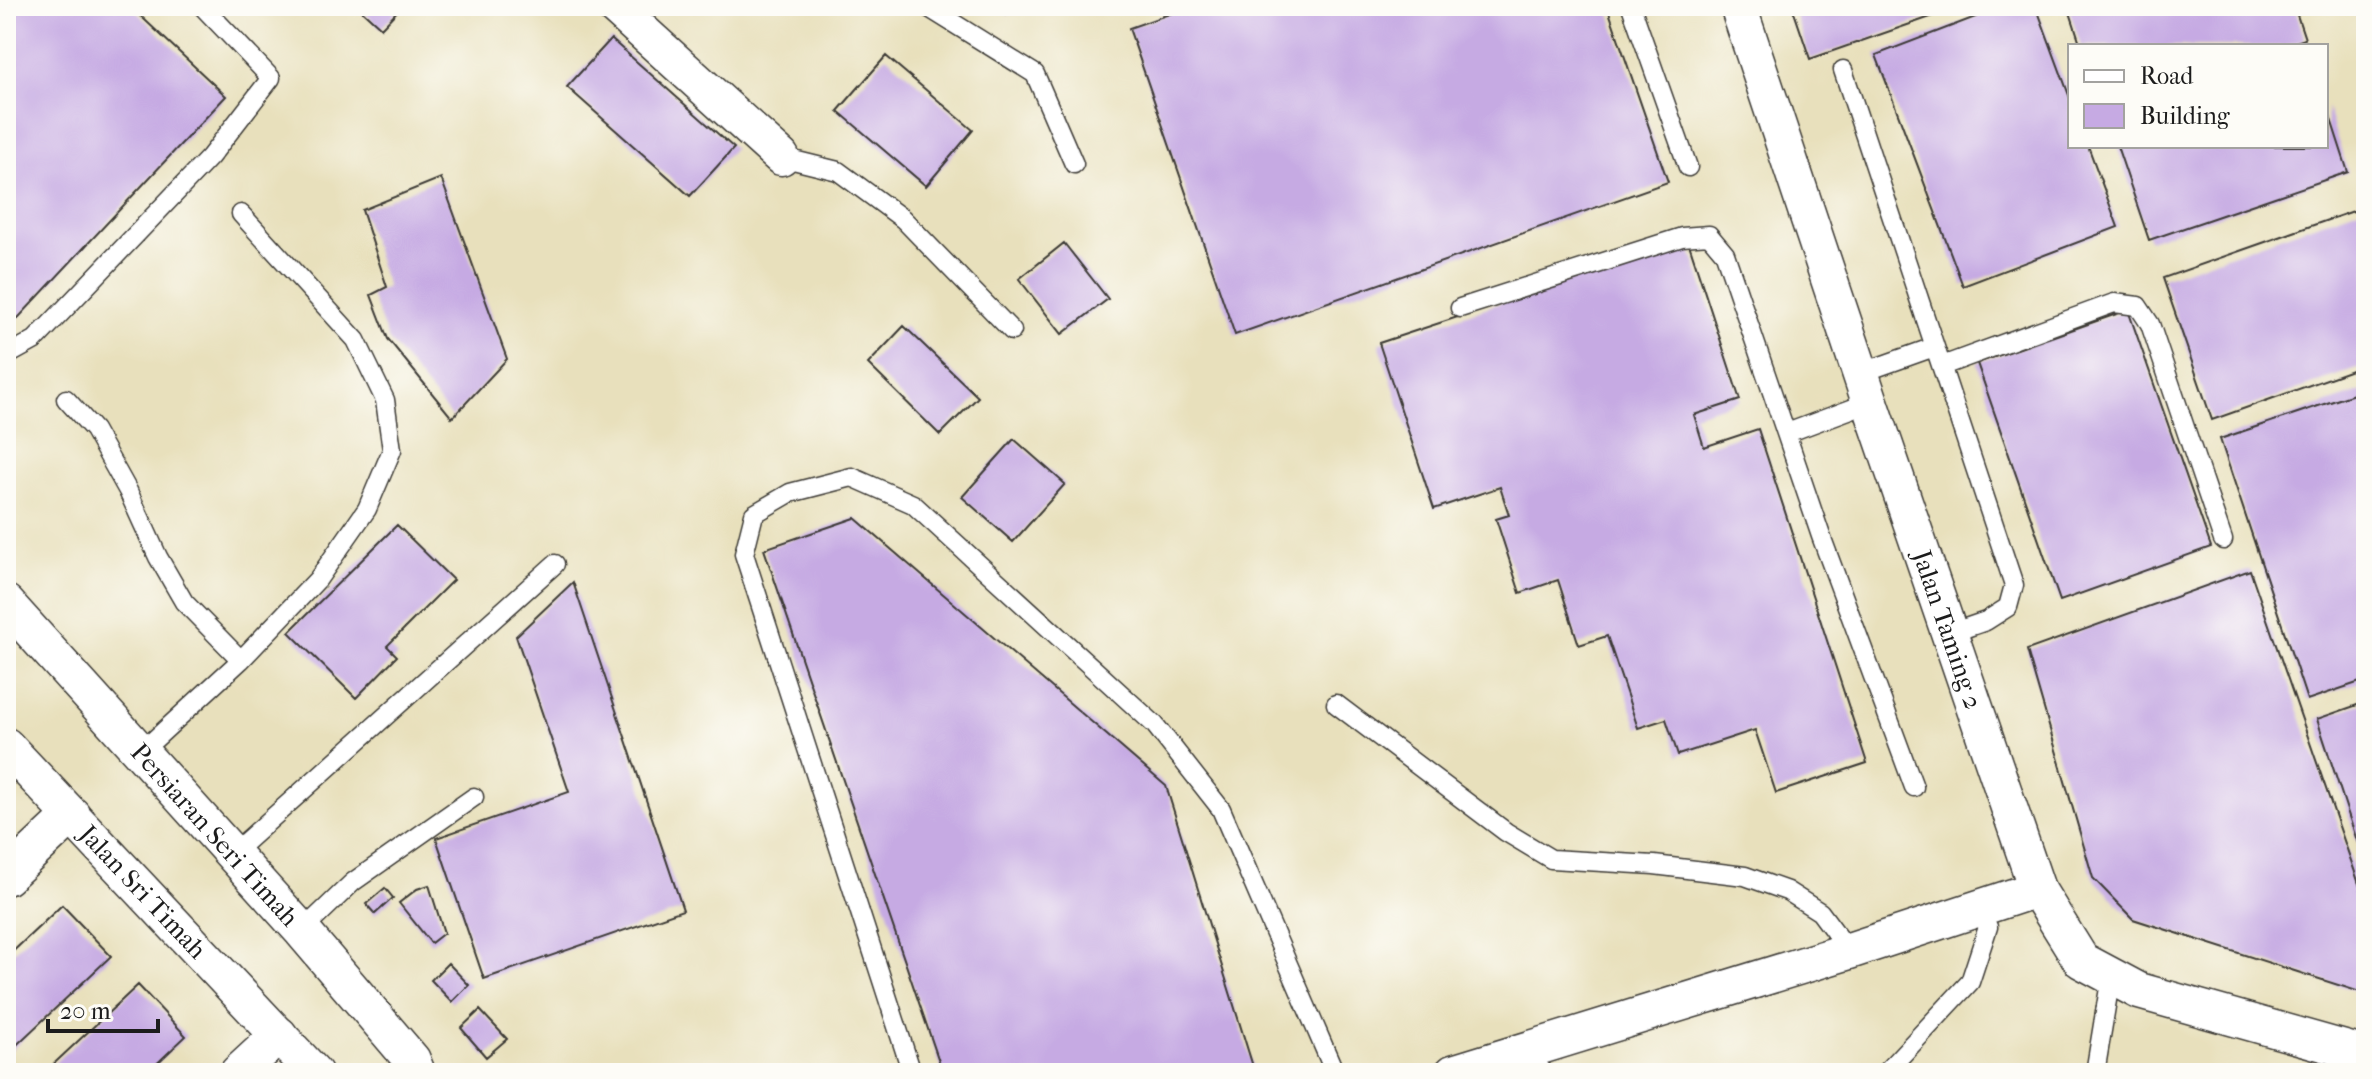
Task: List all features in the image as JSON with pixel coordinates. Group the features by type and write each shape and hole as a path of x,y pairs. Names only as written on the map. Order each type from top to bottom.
{"street":[{"path":"614,6 781,157"},
{"name":"Jalan Taming 2","path":"1738,6 2037,889 2081,960 2139,991 2366,1055"},
{"name":"Persiaran Seri Timah","path":"6,603 302,931 412,1060 417,1073"},
{"name":"Jalan Sri Timah","path":"6,746 314,1073"},
{"path":"6,877 72,815"},
{"path":"1453,1073 1533,1062 2037,889"},
{"path":"238,1073 279,1035"}],"lane":[{"path":"6,356 35,340 210,157 271,78 202,6"},
{"path":"926,6 1035,74 1074,164"},
{"path":"1631,6 1688,167"},
{"path":"1843,70 2014,585 2008,607 1986,621 1951,633"},
{"path":"781,157 838,171 903,219 1012,331"},
{"path":"141,752 241,660 318,579 367,509 392,450 385,400 356,340 241,214"},
{"path":"1460,308 1682,237 1709,235 1725,254 1821,536 1914,787"},
{"path":"1942,366 2114,303 2138,306 2150,324 2223,540"},
{"path":"1787,433 1934,347"},
{"path":"66,399 94,430 184,602 241,660"},
{"path":"912,1073 744,554 754,514 790,493 852,477 913,504 1155,725 1221,809 1335,1073"},
{"path":"232,854 555,564"},
{"path":"1336,704 1506,832 1551,859 1654,865 1745,876 1787,891 1820,912 1849,951"},
{"path":"302,931 353,882 474,797"},
{"path":"1885,1073 1970,982 1988,927 1978,908"},
{"path":"2095,1073 2111,976"}],"building":[{"path":"6,6 130,6 226,96 6,331"},
{"path":"357,6 402,6 381,28"},
{"path":"1004,6 1033,6 1007,15"},
{"path":"1192,6 1607,6 1668,182 1235,335 1129,28"},
{"path":"1792,6 1962,6 1810,59"},
{"path":"2004,6 2036,6 2068,93 2068,148 2089,148 2118,227 1963,286 1876,55"},
{"path":"2068,6 2294,6 2305,39 2291,44 2080,44"},
{"path":"611,39 734,148 690,196 567,87"},
{"path":"886,56 973,130 926,186 838,111"},
{"path":"2328,110 2348,172 2149,240 2118,148 2328,148"},
{"path":"441,178 507,359 452,418 388,339 371,295 387,287 362,210"},
{"path":"2359,209 2366,228 2366,365 2212,420 2163,278"},
{"path":"1688,241 1740,400 1694,415 1704,447 1758,429 1867,763 1776,793 1755,730 1678,755 1666,719 1638,728 1607,636 1579,645 1558,580 1520,593 1496,519 1509,515 1500,487 1434,509 1379,343"},
{"path":"1064,243 1108,299 1062,334 1019,279"},
{"path":"2128,310 2211,547 2060,601 1977,363"},
{"path":"904,326 978,397 940,435 868,364"},
{"path":"2366,390 2366,680 2307,700 2220,439"},
{"path":"1014,439 1065,484 1013,542 962,497"},
{"path":"855,518 1166,786 1255,1073 943,1073 764,549"},
{"path":"397,525 453,580 387,646 397,656 356,698 289,632"},
{"path":"2250,570 2366,904 2366,994 2133,919 2093,878 2027,650"},
{"path":"573,582 683,910 484,979 436,838 569,792 516,636"},
{"path":"2366,702 2366,858 2363,859 2317,719"},
{"path":"429,885 444,933 431,943 399,903 417,889"},
{"path":"385,888 393,898 375,914 366,904"},
{"path":"62,905 111,956 6,1055 6,958"},
{"path":"448,963 469,985 452,1002 431,980"},
{"path":"138,985 186,1036 147,1073 44,1073"},
{"path":"480,1010 507,1039 486,1057 461,1028"}]}
